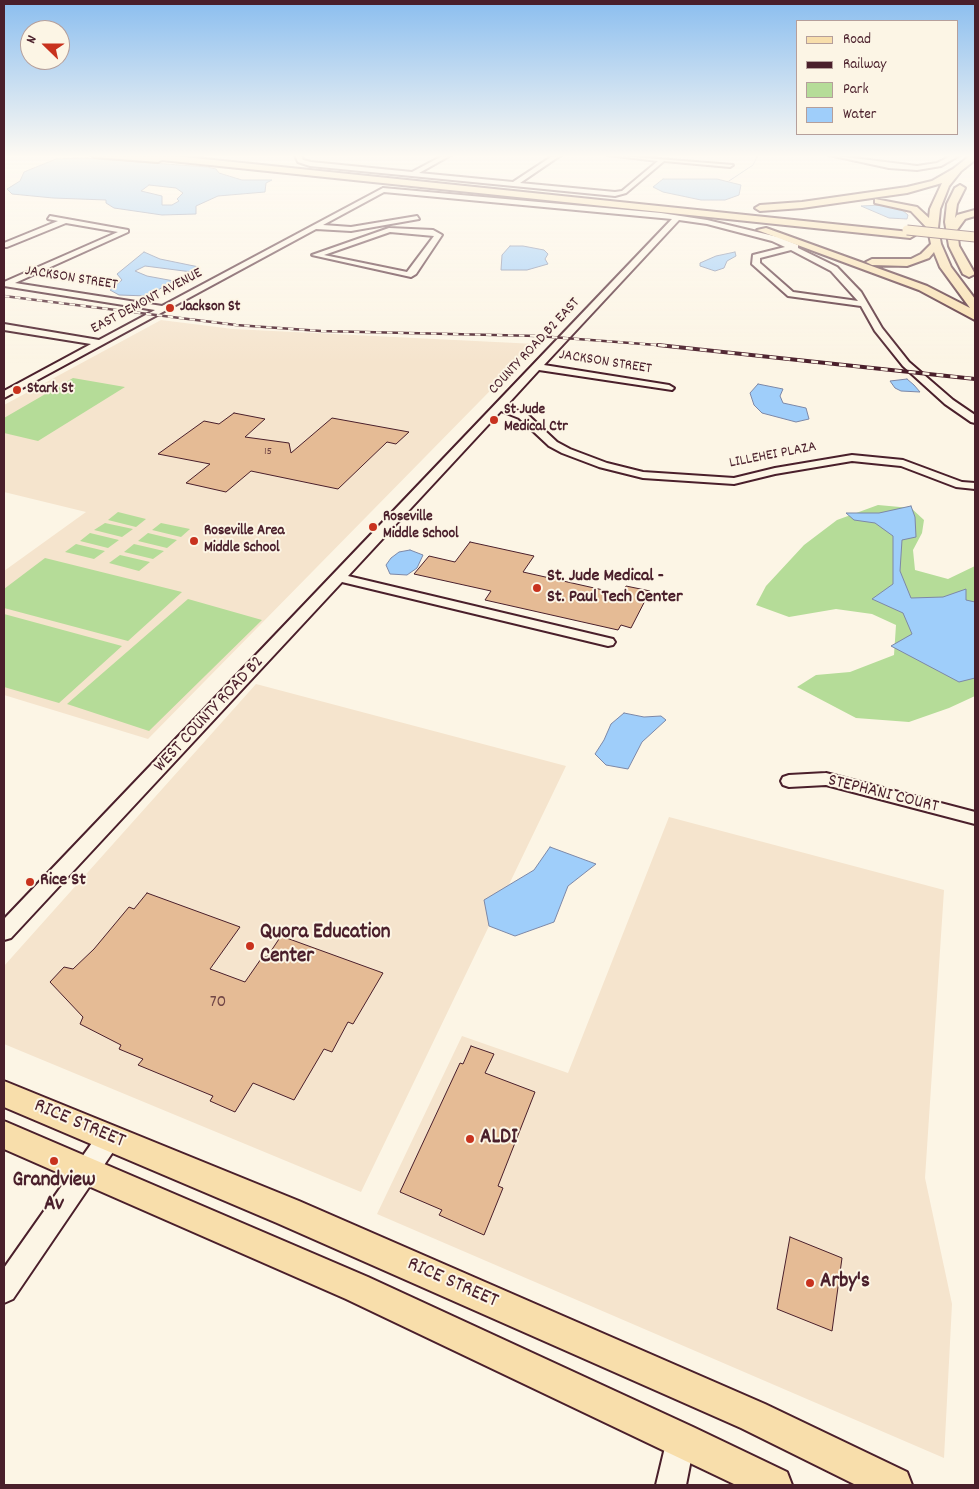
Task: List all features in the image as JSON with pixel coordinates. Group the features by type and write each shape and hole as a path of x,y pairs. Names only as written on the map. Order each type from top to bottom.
{"highway":[{"path":"741,224 783,236 923,288 975,316"},
{"path":"812,224 908,234 975,237"},
{"path":"827,224 975,242"},
{"path":"873,224 908,234"},
{"path":"930,224 933,228"},
{"path":"933,224 936,244 950,274 975,306"},
{"path":"951,224 954,246 975,283"},
{"path":"951,231 956,224"},
{"path":"908,234 862,236 836,242 835,250 847,257 869,262 907,263 921,258 936,244"},
{"path":"954,246 975,264"}],"main road":[{"name":"RICE STREET","path":"4,1094 288,1212 708,1396 894,1485"},
{"name":"RICE STREET","path":"4,1134 356,1288 681,1439 774,1485"}],"street":[{"path":"4,245 57,224"},
{"path":"5,284 126,231 80,224"},
{"name":"EAST DEMONT AVENUE","path":"4,395 319,224"},
{"path":"314,227 341,230 382,224"},
{"name":"COUNTY ROAD B2 EAST","path":"415,498 671,224"},
{"path":"711,224 740,230 795,247 834,269 858,294 878,330 906,364 949,402 975,420"},
{"path":"374,226 389,230 433,232 438,235 413,272 408,275 316,255 389,230"},
{"path":"795,247 762,254 756,257 756,264 791,294 863,304"},
{"name":"JACKSON STREET","path":"5,284 164,309"},
{"path":"4,327 100,343"},
{"name":"JACKSON STREET","path":"537,367 669,388"},
{"path":"11,381 26,384"},
{"name":"LILLEHEI PLAZA","path":"501,406 523,416 553,444 566,451 603,465 643,475 734,481 775,471 852,458 902,463 960,485 975,486"},
{"name":"WEST COUNTY ROAD B2","path":"4,932 415,498"},
{"path":"340,577 362,585 384,587 608,642"},
{"name":"STEPHANI COURT","path":"789,781 826,779 975,818"},
{"path":"4,1290 109,1138"},
{"path":"671,1485 681,1439"}],"shaded area":[{"name":"Roseville Area Middle School","path":"161,320 233,329 536,344 148,739 4,695 4,571 86,512 4,492 4,405"},
{"name":"Quora Education Center","path":"256,684 566,766 361,1192 4,1044 4,966"},
{"path":"669,817 944,890 925,1178 952,1304 944,1458 377,1214 462,1036 568,1073"}],"green space":[{"path":"73,378 125,387 38,441 4,433 4,418"},
{"path":"878,505 911,508 924,520 922,533 913,550 915,570 948,579 975,566 975,696 949,708 909,722 856,718 797,687 816,675 850,672 894,655 896,625 872,614 836,609 789,617 756,605 766,586 804,545 837,520"},
{"path":"118,512 146,519 136,527 108,520"},
{"path":"105,523 133,529 122,537 94,530"},
{"path":"161,523 190,529 181,537 152,530"},
{"path":"90,533 119,540 108,548 80,541"},
{"path":"148,533 177,540 167,548 138,541"},
{"path":"76,544 105,551 94,559 65,552"},
{"path":"134,544 164,551 153,559 124,552"},
{"path":"120,555 150,562 139,571 109,563"},
{"path":"45,558 182,592 128,641 4,608 4,589"},
{"path":"188,599 262,620 149,731 67,704"},
{"path":"4,614 122,646 59,703 4,687"}],"water":[{"path":"510,246 523,246 544,250 548,254 545,259 548,264 527,270 501,270 502,255"},
{"path":"144,252 160,259 199,267 192,272 145,266 135,271 147,276 174,281 147,296 119,295 110,290 122,280 117,274"},
{"path":"735,252 736,256 727,261 724,268 715,271 700,266 700,263 716,256"},
{"path":"907,379 920,392 901,391 895,388 890,381"},
{"path":"758,384 783,389 780,396 783,403 806,408 809,419 796,422 762,413 754,405 750,393"},
{"path":"911,506 915,517 916,537 902,540 900,571 911,598 943,597 966,589 966,600 975,602 975,678 959,682 891,646 912,634 903,613 872,599 893,584 893,536 875,523 854,520 846,513 879,513"},
{"path":"410,550 423,555 417,568 407,575 390,574 386,565 391,558 399,552"},
{"path":"624,713 644,717 661,716 666,720 642,742 628,769 606,765 595,754 611,724"},
{"path":"550,847 596,864 568,886 554,922 515,936 489,926 484,900 534,870"}],"building":[{"name":"Roseville Area Middle School","path":"234,413 265,419 245,437 289,443 291,453 332,418 409,432 396,444 387,442 338,489 251,471 226,492 186,483 210,464 158,454 204,421 219,424"},
{"name":"St. Jude Medical - St. Paul Tech Center","path":"470,542 534,556 523,572 621,594 626,586 650,591 631,628 621,625 618,630 485,600 491,591 414,574 429,556 455,562"},
{"name":"Quora Education Center","path":"147,893 240,927 210,969 245,982 263,956 267,957 281,936 383,973 353,1024 348,1022 332,1052 324,1049 294,1100 253,1083 235,1112 210,1101 213,1096 138,1065 143,1059 119,1049 121,1045 80,1024 83,1017 50,982 64,967 73,969 94,949 129,907 134,909"},
{"name":"ALDI","path":"471,1046 494,1054 485,1073 535,1092 498,1186 503,1188 484,1235 439,1215 442,1210 400,1192 460,1063 463,1064"},
{"name":"Arby's","path":"790,1237 842,1258 832,1331 777,1309"}],"railway":[{"path":"4,296 236,325 321,331 538,336 661,345"},
{"path":"661,345 670,346"},
{"path":"661,345 975,379"}],"place":[{"name":"Jackson St","path":"170,308"},
{"name":"Stark St","path":"17,390"},
{"name":"St Jude Medical Ctr","path":"494,420"},
{"name":"Roseville Middle School","path":"373,527"},
{"name":"Roseville Area Middle School","path":"194,541"},
{"name":"St. Jude Medical - St. Paul Tech Center","path":"537,588"},
{"name":"Rice St","path":"30,882"},
{"name":"Quora Education Center","path":"250,946"},
{"name":"ALDI","path":"470,1139"},
{"name":"Grandview Av","path":"54,1161"},
{"name":"Arby's","path":"810,1283"}]}
